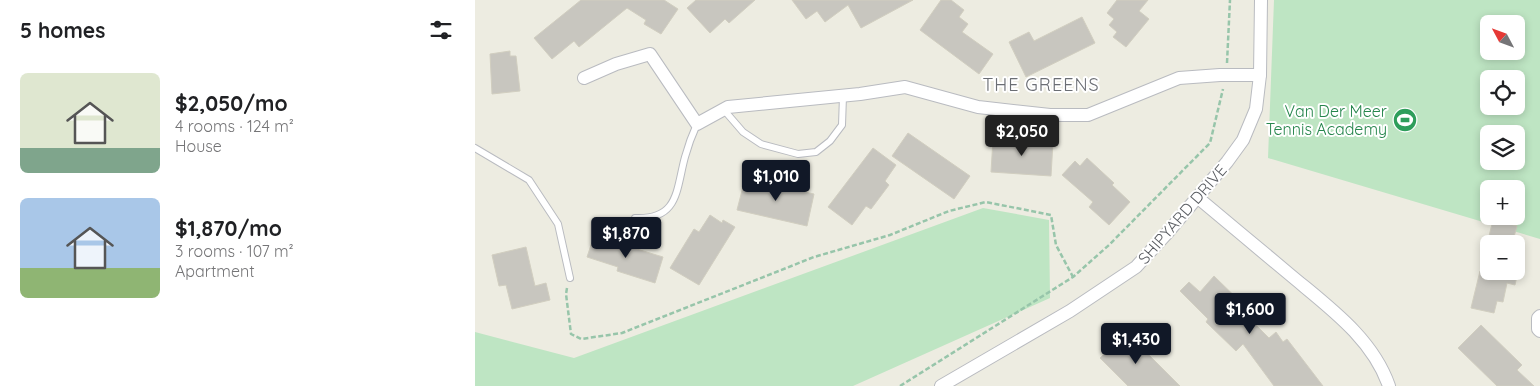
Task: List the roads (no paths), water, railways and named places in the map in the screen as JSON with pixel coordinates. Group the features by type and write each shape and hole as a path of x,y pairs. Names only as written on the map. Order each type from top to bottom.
{"street":[{"name":"SHIPYARD DRIVE","path":"941,386 1070,311 1136,267 1227,162 1243,140 1257,109 1260,75 1261,0"},
{"path":"584,78 615,64 650,54 697,124 728,107 843,96 905,87 978,107 1050,115 1088,115 1179,78 1260,75"},
{"path":"1197,197 1345,321 1371,350 1385,374 1389,386"},
{"path":"1540,316 1538,318 1538,329 1540,331"}],"lane":[{"path":"724,110 743,132 761,144 798,154 816,152 830,141 842,125 843,96"},
{"path":"635,218 653,218 661,215 670,205 679,187 685,158 697,124"},
{"path":"475,148 529,180 558,224 570,278"}],"place":[{"name":"Van Der Meer Tennis Academy","path":"1405,120"}],"district":[{"name":"THE GREENS","path":"1041,84"}]}
